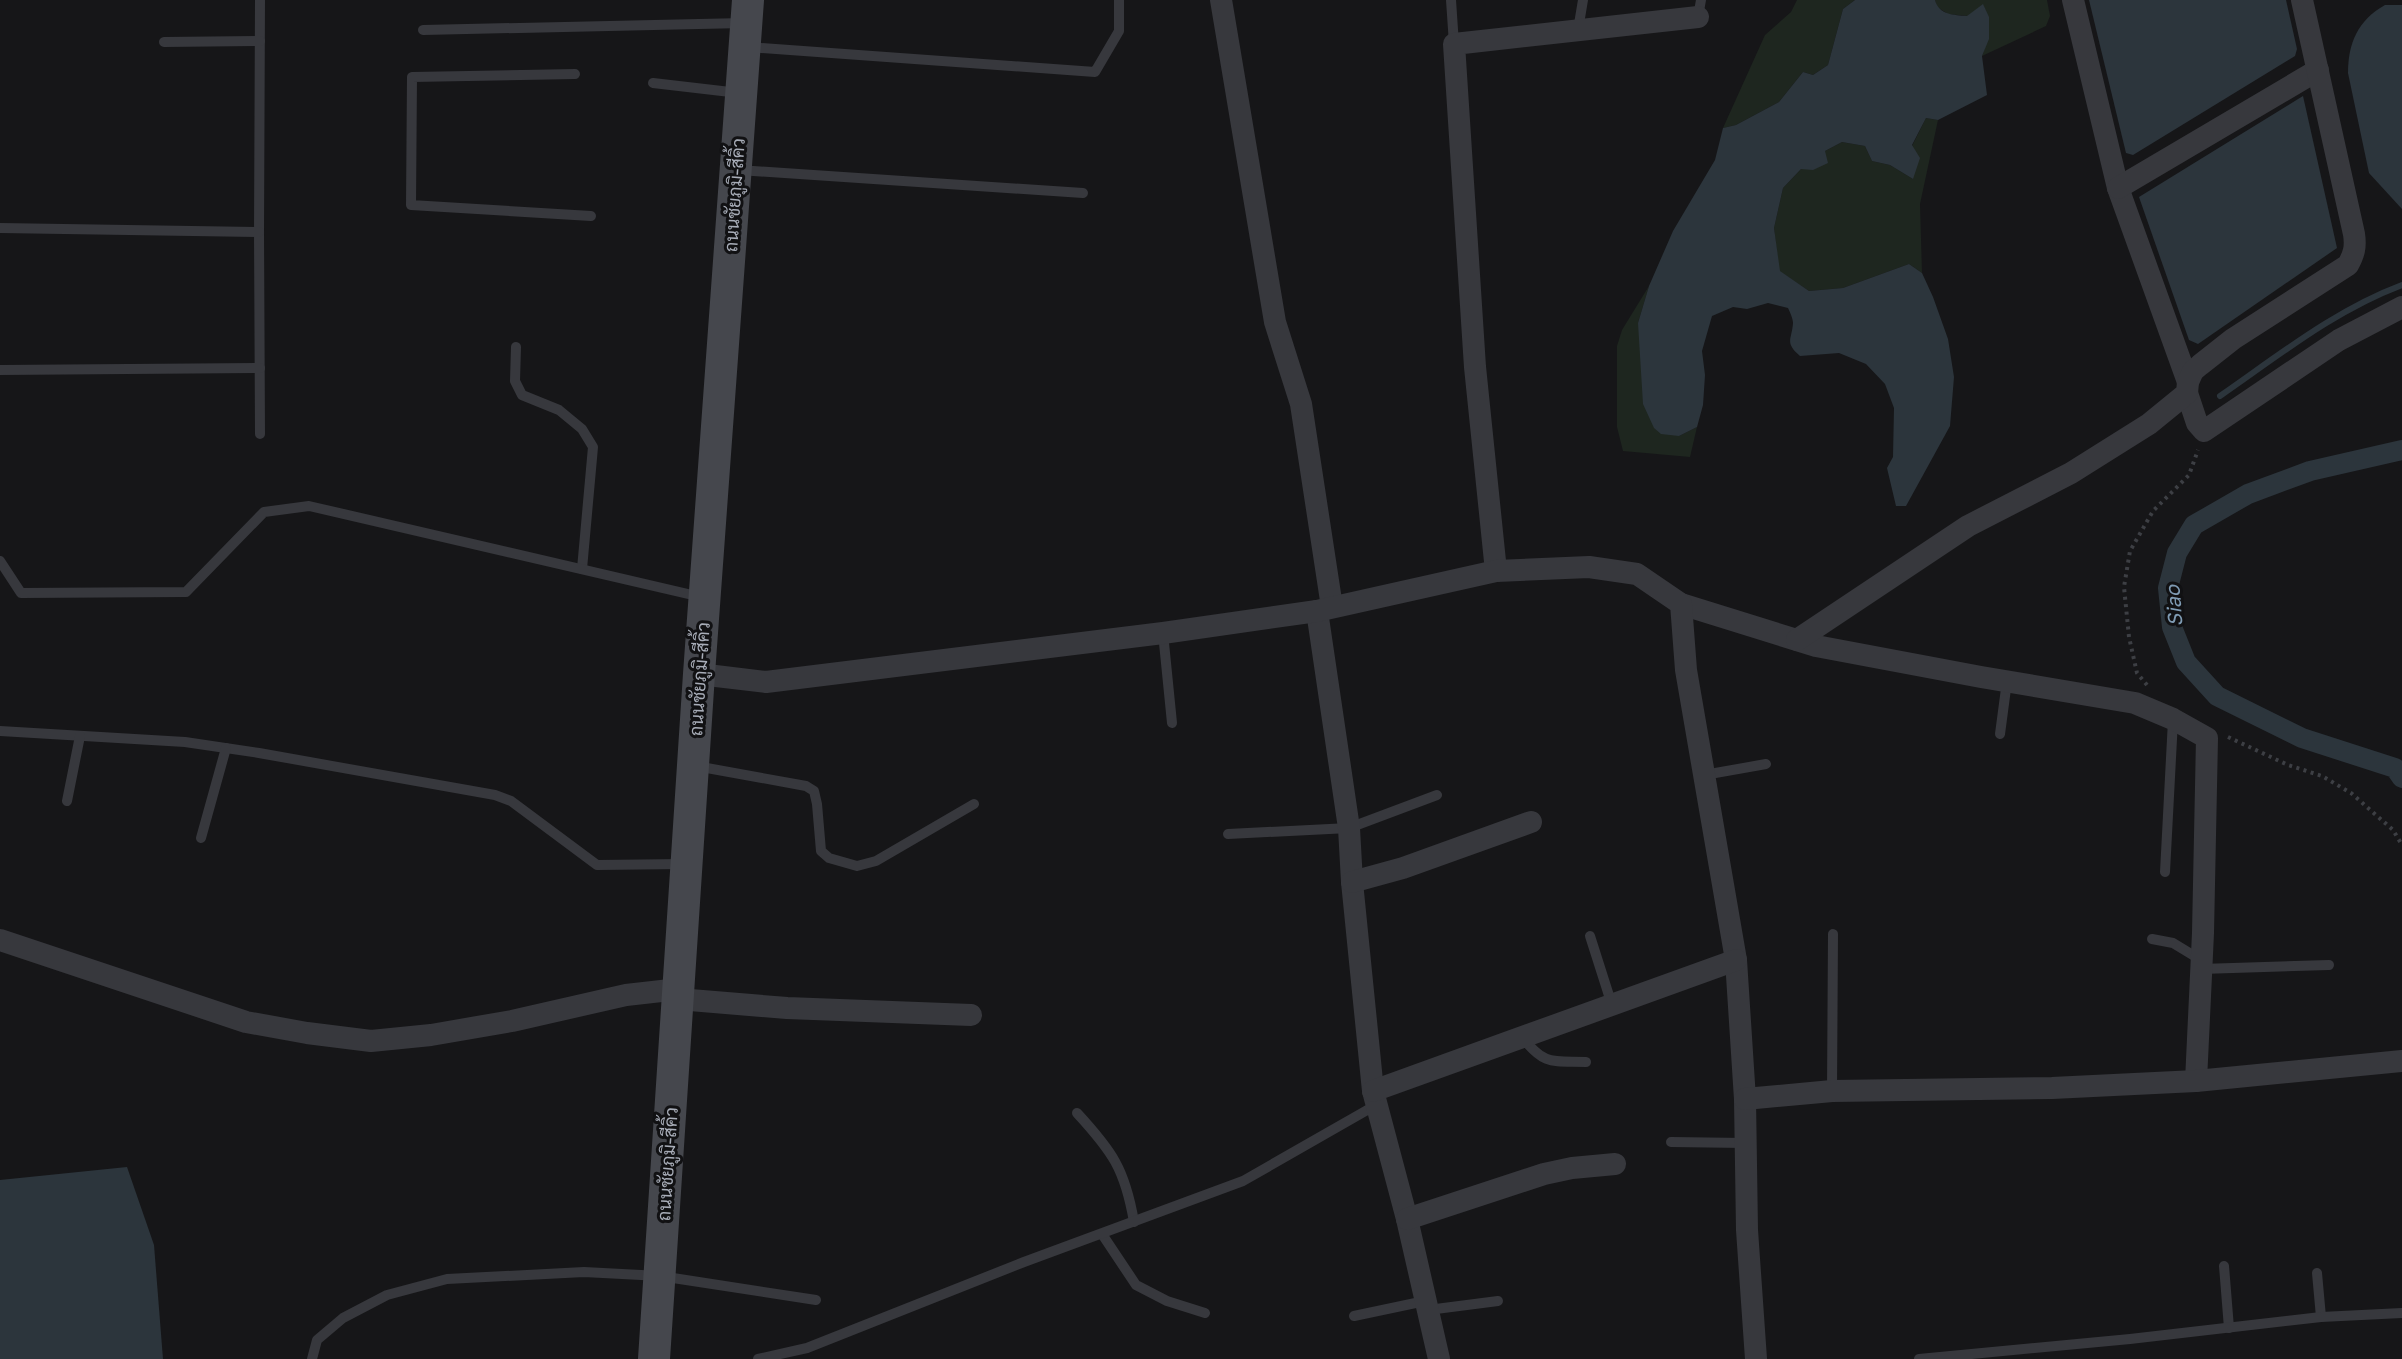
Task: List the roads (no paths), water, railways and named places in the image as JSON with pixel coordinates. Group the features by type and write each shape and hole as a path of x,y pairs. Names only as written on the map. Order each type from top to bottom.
{"main road":[{"name":"ถนนชัยภูมิ-สีคิ้ว","path":"654,1359 699,674 747,23"}],"street":[{"path":"1221,0 1275,321 1301,404 1349,828 1352,882 1374,1098 1407,1219 1439,1359"},
{"path":"2073,0 2118,188 2193,407"},
{"path":"2193,407 2193,371 2233,339 2348,265 2356,246 2302,0"},
{"path":"1496,571 1476,367 1454,44 1578,30 1700,8"},
{"path":"2118,188 2318,69"},
{"path":"1797,640 1968,526 2071,473 2149,424 2193,407 2339,340 2402,307"},
{"path":"699,674 766,682 1163,633 1324,609 1496,571 1589,567 1637,574 1681,604 1816,646 2135,703 2207,738 2196,1081"},
{"path":"1681,604 1686,670 1736,960 1744,1099 1747,1230 1756,1359"},
{"path":"1352,882 1403,868 1531,822"},
{"path":"0,940 246,1022 307,1034 371,1041 431,1035 512,1021 626,995 678,994 787,1008 971,1015"},
{"path":"1374,1098 1522,1037 1736,960"},
{"path":"1744,1099 1832,1091 2052,1088 2196,1081 2402,1061"},
{"path":"1407,1219 1544,1174 1572,1168 1615,1164"}],"lane":[{"path":"260,0 260,434"},
{"path":"423,30 747,23 1095,72 1119,31 1119,0"},
{"path":"1451,0 1454,44"},
{"path":"1578,30 1582,0"},
{"path":"164,42 260,41"},
{"path":"575,74 412,77 411,205 591,216"},
{"path":"653,83 742,93"},
{"path":"736,170 1083,193"},
{"path":"0,228 259,232"},
{"path":"516,347 515,381 522,395 560,410 582,429 593,447 582,569"},
{"path":"0,370 260,368"},
{"path":"0,561 21,593 186,592 264,512 309,506 705,598"},
{"path":"1163,633 1172,723"},
{"path":"2000,734 2007,681"},
{"path":"2164,872 2173,720"},
{"path":"0,731 185,742 495,795 511,801 597,866 687,864"},
{"path":"67,801 80,736"},
{"path":"201,838 226,748"},
{"path":"1704,775 1767,764"},
{"path":"693,765 806,786 814,791 821,851 828,858 857,866 876,861 974,804"},
{"path":"1228,834 1349,828 1437,795"},
{"path":"1832,1091 1833,934"},
{"path":"1590,936 1612,1005"},
{"path":"2152,939 2173,943 2201,964 2329,965"},
{"path":"1522,1037 1535,1053 1548,1061 1586,1062"},
{"path":"758,1359 807,1348 1243,1181 1374,1098"},
{"path":"1077,1113 1118,1163 1130,1196 1134,1222"},
{"path":"1671,1142 1745,1143"},
{"path":"1102,1234 1136,1285 1167,1301 1206,1313"},
{"path":"2224,1266 2229,1328"},
{"path":"312,1359 317,1340 343,1318 387,1295 447,1279 584,1272 660,1276 816,1300"},
{"path":"2317,1273 2321,1317"},
{"path":"1354,1316 1426,1305 1498,1300"},
{"path":"1919,1359 2321,1317 2402,1313"},
{"path":"807,1348 814,1359"}],"waterway":[{"path":"2220,396 2330,321 2353,307 2402,285"},
{"name":"Siao","path":"2402,450 2310,471 2248,494 2194,525 2177,553 2168,588 2172,627 2186,662 2217,696 2302,738 2395,768 2402,778"}]}
